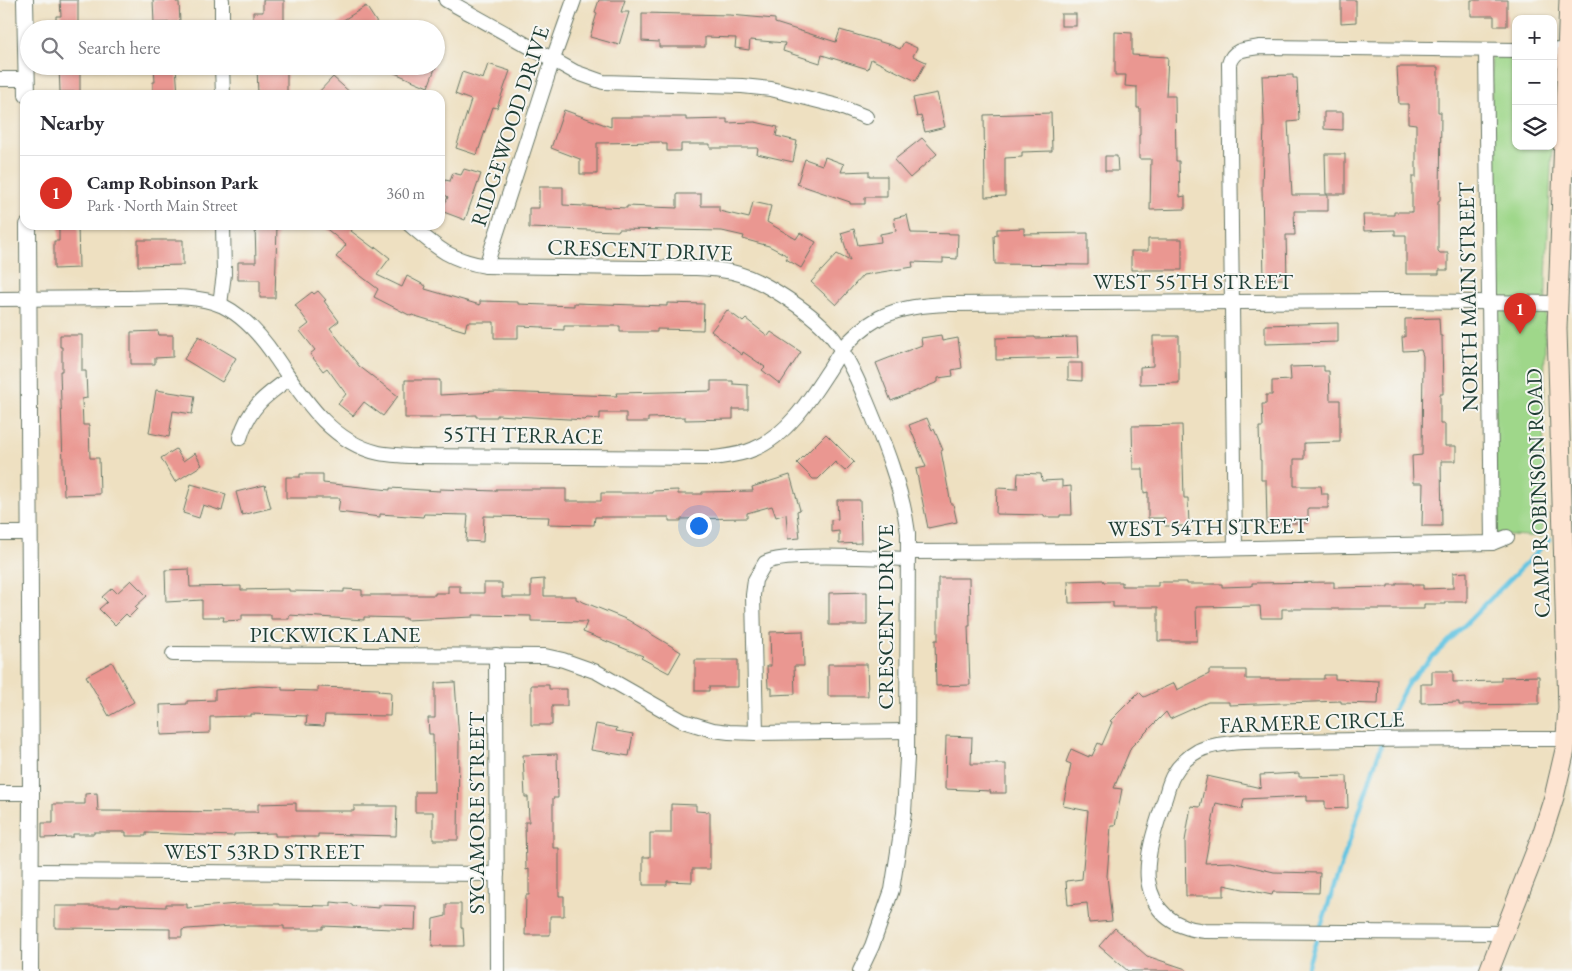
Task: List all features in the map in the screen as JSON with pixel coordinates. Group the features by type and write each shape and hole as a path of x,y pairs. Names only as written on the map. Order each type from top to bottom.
{"main road":[{"name":"CAMP ROBINSON ROAD","path":"1489,971 1541,838 1554,797 1566,739 1568,708 1567,561 1561,519 1557,329 1560,50 1569,0"}],"street":[{"path":"25,0 25,20"},
{"path":"222,0 222,20"},
{"path":"446,0 575,72 604,82 742,86 771,89 838,106 866,117"},
{"name":"RIDGEWOOD DRIVE","path":"486,266 574,0"},
{"path":"1235,548 1229,64 1231,57 1235,52 1260,47 1512,50"},
{"name":"NORTH MAIN STREET","path":"1486,50 1492,543"},
{"path":"222,75 223,90"},
{"path":"0,79 27,87"},
{"path":"28,230 30,971"},
{"path":"0,299 177,298 202,299 220,304 224,274 224,230"},
{"name":"CRESCENT DRIVE","path":"416,230 450,256 462,261 486,266 695,268 732,272 751,277 818,321 842,350 876,423 900,491 906,516 908,555 907,731 904,812 892,890 872,946 860,971"},
{"name":"WEST 55TH STREET","path":"842,350 864,328 878,319 903,309 919,306 1233,302 1558,302"},
{"name":"55TH TERRACE","path":"220,304 232,310 256,331 323,421 347,441 380,454 409,456 713,458 734,455 754,450 767,443 781,431 795,417 827,374 842,350"},
{"path":"240,438 248,417 255,407 265,396 290,378"},
{"path":"0,533 30,533"},
{"name":"WEST 54TH STREET","path":"756,732 753,595 755,580 765,563 780,558 1492,543 1507,537"},
{"name":"PICKWICK LANE","path":"173,654 545,656 597,672 683,721 713,730 729,732 907,731"},
{"name":"SYCAMORE STREET","path":"496,655 497,971"},
{"name":"FARMERE CIRCLE","path":"1505,933 1196,930 1180,926 1164,915 1154,902 1150,889 1147,872 1157,823 1173,775 1184,761 1198,751 1214,745 1249,742 1566,739"},
{"path":"0,793 31,793"},
{"name":"WEST 53RD STREET","path":"31,871 497,874"}],"green space":[{"path":"1491,55 1512,55 1512,150 1552,150 1546,278 1542,537 1496,534"}],"building":[{"path":"60,0 78,0 78,20 56,20 56,16 61,16"},
{"path":"153,0 176,0 176,2 179,2 180,20 154,20"},
{"path":"263,0 284,0 284,20 253,20 253,12 263,12"},
{"path":"599,0 625,0 621,12 629,12 619,45 590,37"},
{"path":"1341,0 1356,0 1356,22 1341,23"},
{"path":"1471,0 1507,0 1507,26 1494,26 1494,16 1471,16"},
{"path":"366,6 375,20 343,20"},
{"path":"642,13 730,15 775,19 775,23 836,42 840,30 900,49 904,42 917,48 913,56 926,62 916,81 871,59 868,69 822,55 820,63 783,51 785,43 750,40 749,50 735,48 736,38 705,37 705,47 659,47 659,42 642,41"},
{"path":"1061,14 1076,14 1076,26 1061,26"},
{"path":"1115,32 1132,33 1132,55 1168,57 1166,96 1175,96 1176,161 1179,161 1180,197 1185,196 1185,209 1150,210 1151,159 1139,159 1140,108 1137,108 1137,87 1125,86 1126,75 1115,75"},
{"path":"488,64 510,71 497,108 493,107 477,155 456,148 471,100 455,94 462,72 483,79"},
{"path":"1397,67 1438,67 1438,112 1441,112 1438,251 1440,253 1448,253 1448,270 1439,270 1439,274 1406,274 1406,235 1395,235 1395,230 1364,231 1363,215 1394,215 1394,212 1412,212 1412,177 1416,177 1416,124 1408,123 1408,104 1399,104"},
{"path":"59,75 80,75 80,90 60,90"},
{"path":"155,75 177,75 178,90 153,90 153,82 155,82"},
{"path":"257,75 287,75 287,90 258,90"},
{"path":"399,75 433,75 428,87"},
{"path":"1293,75 1293,78 1297,78 1299,120 1288,122 1292,195 1328,195 1328,211 1294,211 1295,235 1286,235 1287,279 1264,279 1262,187 1264,123 1262,76"},
{"path":"333,77 347,90 321,90"},
{"path":"937,93 945,127 925,132 921,116 917,117 913,98"},
{"path":"564,110 611,127 611,117 686,117 686,120 727,119 727,123 755,122 778,127 776,136 797,141 793,162 757,154 758,148 710,148 710,144 681,144 681,151 667,151 667,144 662,144 662,142 597,143 597,174 580,174 580,159 551,148"},
{"path":"1324,112 1343,112 1343,130 1324,129"},
{"path":"1051,113 1052,151 1022,152 1022,157 1005,158 1005,196 985,197 984,115"},
{"path":"922,138 937,154 910,178 894,160"},
{"path":"1325,154 1345,154 1345,194 1326,194"},
{"path":"1105,156 1117,156 1118,171 1105,171"},
{"path":"825,157 844,164 841,172 869,171 869,176 887,176 887,197 865,197 865,204 850,204 850,202 797,184 805,159 822,165"},
{"path":"464,169 481,174 465,220 445,212 445,203 448,197 445,195 445,180 450,181 453,173 461,175"},
{"path":"539,187 563,187 563,205 677,208 677,194 701,194 701,206 719,206 719,211 749,218 753,202 771,206 767,222 796,239 800,233 816,242 801,268 786,259 788,256 769,246 743,239 744,236 722,231 619,229 618,231 529,228 529,208 539,208"},
{"path":"907,215 911,233 958,234 957,259 943,258 943,263 912,262 913,267 863,275 836,305 811,282 837,254 850,261 841,233 854,229 858,245 881,242 880,234 896,231 894,218"},
{"path":"1024,228 1024,234 1088,233 1088,265 995,264 994,236 997,235 997,229"},
{"path":"59,230 78,230 79,268 54,269 54,241 59,241"},
{"path":"255,230 277,230 275,298 260,298 260,280 238,280 238,262 256,262"},
{"path":"328,230 352,230 375,249 376,247 390,258 377,275 402,287 407,276 426,286 425,289 480,305 480,301 574,306 574,303 667,306 667,303 704,304 703,330 657,329 657,332 620,332 620,326 564,326 564,330 518,326 518,338 494,338 494,322 467,322 465,331 411,316 374,297 378,289 336,257 346,245"},
{"path":"1148,239 1182,239 1182,270 1131,270 1131,251 1148,251"},
{"path":"138,240 183,240 183,265 138,266"},
{"path":"318,291 339,321 330,328 359,366 398,396 383,416 364,402 353,416 338,404 346,394 327,368 323,371 310,354 315,350 300,331 309,324 295,305 312,292 314,294"},
{"path":"727,310 743,322 746,319 768,336 771,332 801,352 780,384 762,370 765,367 743,352 742,355 711,331"},
{"path":"1439,318 1440,336 1442,336 1443,394 1440,394 1440,424 1445,424 1445,446 1456,446 1456,461 1441,461 1442,526 1422,526 1423,483 1413,483 1412,456 1422,455 1423,356 1421,350 1403,351 1402,337 1405,337 1405,319"},
{"path":"1338,323 1338,342 1265,344 1265,325"},
{"path":"158,331 159,335 173,335 173,357 155,358 155,364 131,364 131,332"},
{"path":"60,335 82,335 82,371 86,371 87,398 82,399 83,425 89,425 90,458 99,458 100,494 64,495 60,371 62,371 62,347 60,347"},
{"path":"941,335 942,341 958,338 962,368 952,370 953,376 938,378 938,382 891,401 876,363 922,345 921,338"},
{"path":"199,336 236,358 222,382 184,359"},
{"path":"1153,336 1179,336 1179,383 1140,384 1140,367 1153,366"},
{"path":"1077,337 1078,358 996,360 996,338"},
{"path":"1068,363 1082,363 1082,381 1068,380"},
{"path":"1324,366 1324,371 1329,371 1330,400 1340,400 1340,442 1304,443 1304,459 1294,459 1294,486 1321,486 1322,494 1328,494 1328,508 1308,508 1308,523 1267,523 1266,480 1261,480 1260,460 1259,427 1263,427 1262,404 1266,404 1266,395 1272,395 1272,381 1291,380 1290,367"},
{"path":"405,380 440,380 440,395 496,392 617,396 616,393 711,391 711,381 733,381 733,384 748,385 748,409 733,409 733,419 685,420 685,417 648,418 648,422 626,422 626,413 600,413 600,419 587,418 585,420 497,415 497,417 476,417 476,415 405,418"},
{"path":"156,390 195,396 192,414 173,411 169,437 149,433"},
{"path":"927,418 943,450 941,451 951,504 953,504 957,522 928,528 916,469 926,467 909,425"},
{"path":"1182,425 1184,498 1188,498 1189,526 1165,526 1165,518 1148,518 1148,492 1144,493 1143,469 1133,469 1132,426"},
{"path":"826,434 854,462 845,471 835,462 818,479 813,479 797,463"},
{"path":"176,449 183,461 195,453 202,465 175,482 161,458"},
{"path":"1018,473 1041,474 1042,481 1062,480 1062,487 1071,486 1072,515 1044,517 1044,515 996,514 997,488 1017,489"},
{"path":"300,474 323,474 323,483 390,490 390,488 440,491 440,489 496,491 496,489 566,489 566,501 601,501 601,493 652,493 652,491 678,490 678,494 702,494 702,492 753,491 752,487 790,475 800,510 797,511 800,538 788,539 786,514 776,517 772,506 747,513 747,518 681,519 681,521 669,521 669,517 595,517 594,525 548,524 549,517 484,516 483,542 466,541 468,515 424,514 423,517 380,514 380,517 338,512 340,498 286,498 286,477 300,477"},
{"path":"191,484 226,494 222,511 203,505 199,518 183,513"},
{"path":"265,485 271,508 242,515 236,492"},
{"path":"837,500 860,500 861,543 839,544 839,531 831,532 831,520 838,519"},
{"path":"189,569 190,587 241,586 241,590 289,589 289,591 344,592 344,589 362,590 362,595 435,595 435,593 448,593 448,586 460,586 460,593 484,593 484,583 502,583 502,597 531,597 531,580 544,579 544,596 576,596 576,599 628,620 681,652 669,673 641,658 643,656 583,632 587,622 531,621 531,616 473,615 473,617 406,620 406,618 364,617 364,620 289,615 289,619 271,619 271,615 242,615 242,620 223,621 224,617 202,617 202,600 166,602 165,570"},
{"path":"1467,572 1467,602 1424,604 1424,609 1282,609 1282,618 1261,618 1260,606 1196,607 1197,641 1158,641 1158,607 1113,607 1113,602 1069,603 1068,581 1103,580 1104,582 1122,582 1122,586 1158,586 1158,582 1187,582 1187,584 1222,584 1222,587 1252,586 1252,583 1334,582 1334,588 1388,587 1388,585 1397,585 1397,583 1412,583 1412,585 1423,585 1423,589 1453,588 1453,573"},
{"path":"938,578 969,578 970,685 936,686 935,640 938,640"},
{"path":"131,580 147,596 135,607 137,609 129,617 126,614 115,625 99,609 107,602 102,597 112,588 117,593"},
{"path":"867,592 867,625 829,625 829,593"},
{"path":"803,631 804,666 794,666 795,694 772,695 772,688 768,688 767,666 771,666 770,632"},
{"path":"695,660 738,660 738,687 709,687 709,691 695,691"},
{"path":"112,662 134,702 109,716 86,676"},
{"path":"828,664 867,664 868,696 828,696"},
{"path":"1209,670 1246,670 1246,679 1324,679 1324,675 1335,675 1335,679 1379,681 1378,704 1341,703 1341,701 1229,705 1229,702 1208,702 1170,719 1166,712 1131,747 1114,788 1122,789 1115,826 1111,826 1107,876 1112,921 1089,923 1087,903 1068,905 1066,881 1082,879 1088,811 1063,806 1071,764 1066,762 1071,749 1089,757 1089,755 1092,756 1098,743 1102,745 1112,722 1110,721 1139,692 1144,697 1174,683 1177,690 1209,674"},
{"path":"1432,671 1453,671 1453,682 1501,681 1501,677 1539,676 1539,704 1459,705 1459,702 1421,703 1421,684 1432,684"},
{"path":"455,682 459,740 458,840 433,840 433,812 415,812 415,792 434,792 433,734 429,734 428,718 435,718 435,683"},
{"path":"531,685 549,685 549,689 567,689 567,706 552,706 552,725 531,725"},
{"path":"259,686 282,687 282,690 318,691 318,687 379,689 378,691 391,692 390,716 325,715 324,726 306,725 307,716 251,714 251,716 210,717 210,733 161,735 160,705 187,704 187,701 215,700 215,690"},
{"path":"596,724 617,728 616,731 633,734 629,756 591,750"},
{"path":"946,736 972,737 971,764 1006,764 1006,793 945,789"},
{"path":"557,754 558,798 553,798 553,848 559,848 559,896 564,896 564,916 550,916 550,935 525,935 526,895 529,895 529,869 526,870 525,822 529,822 528,797 525,797 523,755"},
{"path":"1299,773 1299,777 1347,776 1348,808 1325,809 1325,801 1307,801 1307,796 1244,799 1242,809 1216,803 1205,863 1231,862 1274,872 1320,873 1319,893 1273,892 1272,895 1224,885 1224,896 1186,896 1185,841 1191,806 1200,807 1207,776 1261,788 1260,775"},
{"path":"97,793 98,811 258,812 258,804 296,803 296,811 354,811 354,806 397,806 396,836 318,834 318,837 303,837 275,836 275,833 234,834 234,836 146,833 146,836 126,836 126,832 94,832 94,834 73,834 73,837 42,838 42,823 53,823 53,804 85,804 85,794"},
{"path":"671,804 696,805 696,811 710,812 710,869 692,869 692,882 667,881 667,885 643,885 643,857 650,857 650,833 671,833"},
{"path":"331,902 379,908 379,905 416,906 415,930 323,926 323,929 284,929 284,926 233,926 187,929 182,930 182,937 170,937 170,929 55,928 55,906 120,906 120,904 166,907 166,904 187,904 187,908 238,904 279,904 331,906"},
{"path":"446,904 461,904 461,928 463,928 464,946 432,946 433,919 446,916"},
{"path":"1115,928 1147,956 1186,969 1186,971 1128,971 1099,946"}],"waterway":[{"path":"1306,971 1392,713 1409,681 1549,540"}],"place":[{"name":"Camp Robinson Park","path":"1520,334"}]}
